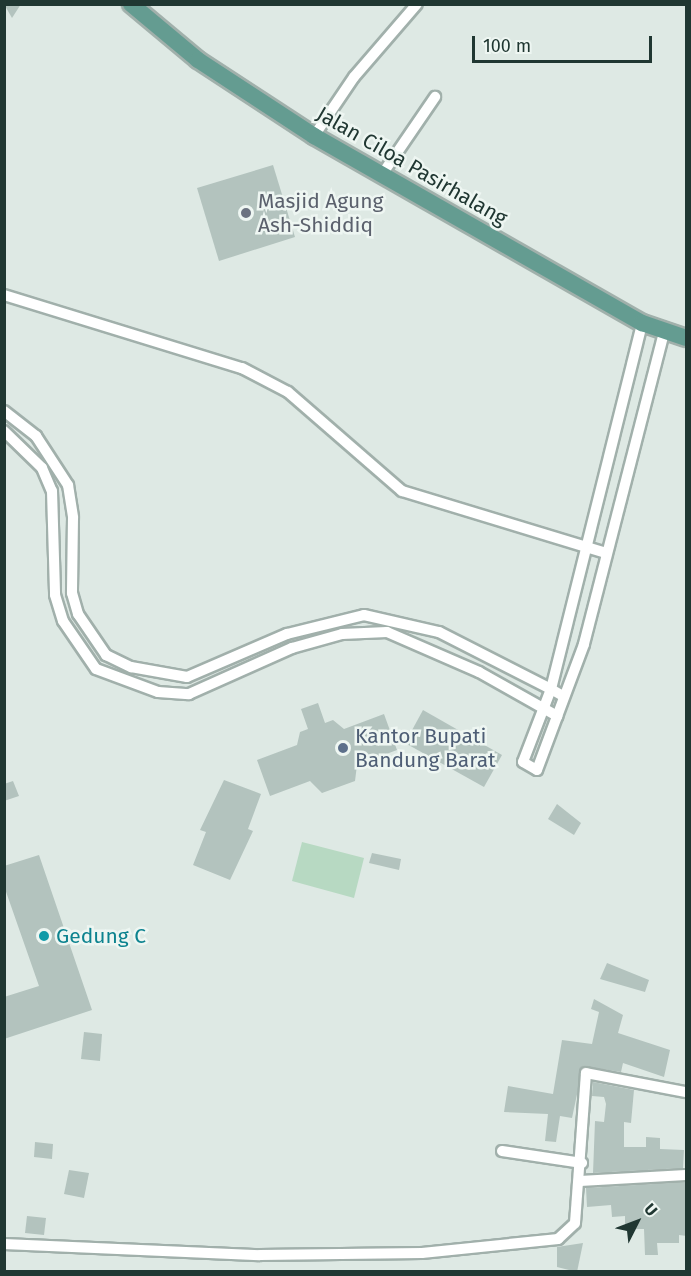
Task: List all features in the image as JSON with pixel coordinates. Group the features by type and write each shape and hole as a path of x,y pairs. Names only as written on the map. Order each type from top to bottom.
{"main road":[{"name":"Jalan Ciloa Pasirhalang","path":"131,4 206,65 314,136 642,323 664,333 687,338"}],"street":[{"path":"314,136 354,77 417,4"},
{"path":"381,176 435,97"},
{"path":"4,295 242,368 288,392 402,491 606,553"},
{"path":"642,323 551,689 523,762 537,770 584,644 664,333"},
{"path":"4,411 42,443 68,485 74,518 72,593 78,614 106,655 131,667 187,677 286,634 364,615 439,632 563,696"},
{"path":"4,431 42,468 52,491 55,595 63,621 96,669 158,692 189,694 292,648 342,634 387,632 448,656 557,716"},
{"path":"4,1244 260,1255 410,1254 558,1239 575,1223 582,1163 579,1107 586,1073 687,1092"},
{"path":"502,1151 582,1163"},
{"path":"580,1181 687,1175"}],"green space":[{"path":"302,842 364,858 354,898 292,881"}],"building":[{"path":"4,4 21,4 12,18"},
{"name":"Masjid Agung Ash-Shiddiq","path":"273,165 295,237 219,261 197,188"},
{"name":"Kantor Bupati Bandung Barat","path":"318,703 325,723 333,720 344,729 384,714 397,750 357,765 355,781 322,793 310,781 270,796 257,760 297,745 300,732 308,729 301,709"},
{"path":"423,710 502,755 484,787 405,743"},
{"path":"224,780 261,794 248,829 253,831 230,880 193,865 206,832 200,830"},
{"path":"13,781 19,796 4,801 4,784"},
{"path":"557,804 581,823 574,835 548,819"},
{"path":"372,853 401,859 399,870 369,863"},
{"name":"Gedung C","path":"39,855 92,1010 4,1039 4,997 39,986 4,886 4,866"},
{"path":"607,963 649,980 645,992 600,979"},
{"path":"594,999 623,1015 618,1033 670,1050 664,1077 623,1063 621,1072 583,1066 572,1118 560,1116 556,1142 545,1141 548,1114 504,1112 508,1086 553,1094 562,1040 592,1044 599,1012 591,1009"},
{"path":"84,1032 102,1034 100,1061 81,1059"},
{"path":"593,1082 634,1090 631,1123 624,1122 624,1147 646,1147 646,1137 660,1138 660,1149 684,1150 683,1168 593,1173 595,1121 604,1122 606,1104 604,1097 592,1096"},
{"path":"35,1142 53,1144 52,1159 34,1157"},
{"path":"69,1170 89,1173 84,1198 64,1194"},
{"path":"687,1182 687,1236 679,1235 679,1243 657,1243 658,1255 645,1255 644,1229 625,1229 625,1216 612,1217 611,1205 587,1207 586,1188"},
{"path":"27,1216 46,1218 44,1235 25,1233"},
{"path":"583,1243 577,1272 557,1267 557,1247"}],"place":[{"name":"Masjid Agung Ash-Shiddiq","path":"246,213"},
{"name":"Kantor Bupati Bandung Barat","path":"343,748"},
{"name":"Gedung C","path":"44,936"}]}
